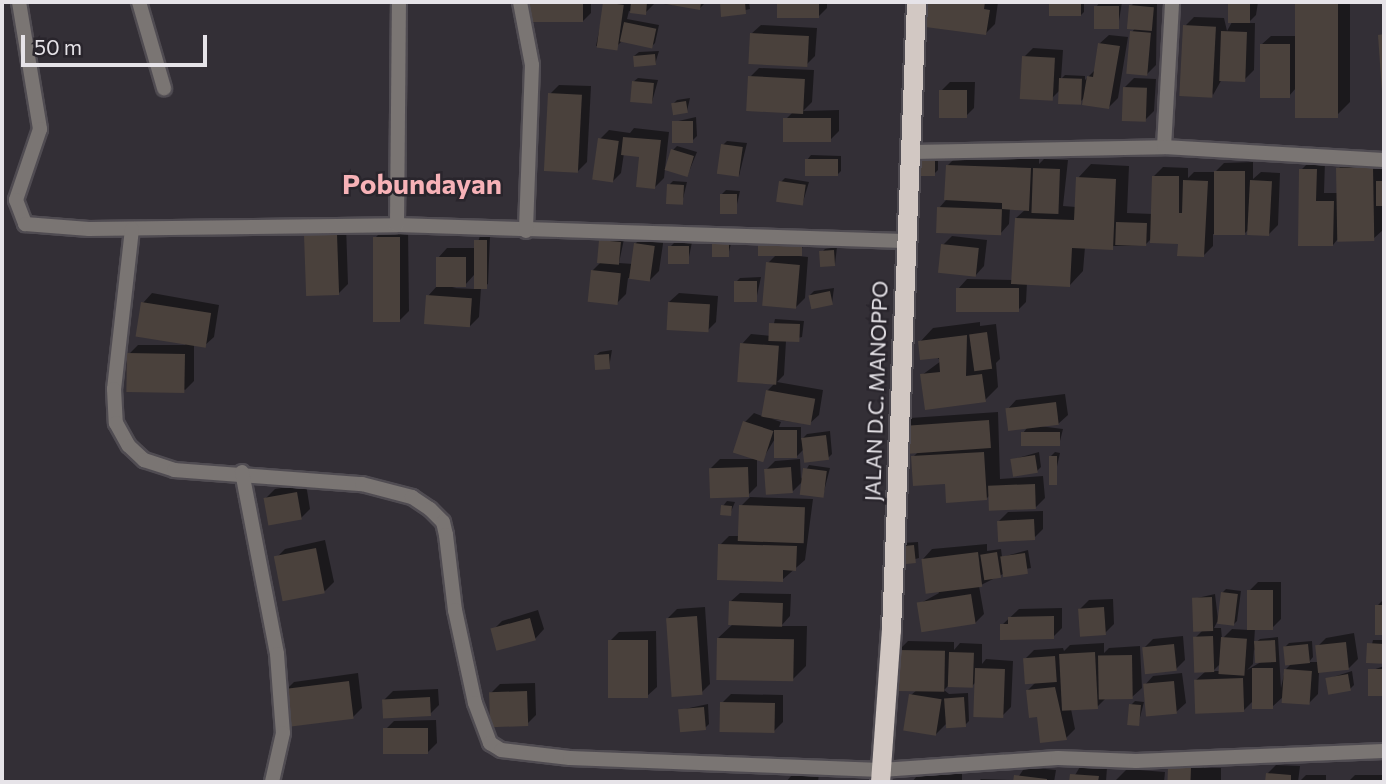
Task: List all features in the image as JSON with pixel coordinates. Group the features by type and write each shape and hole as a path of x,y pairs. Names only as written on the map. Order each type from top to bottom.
{"highway":[{"name":"JALAN D.C. MANOPPO","path":"881,776 891,630 904,242 912,152 916,2"}],"street":[{"path":"19,2 40,137 21,180 18,216 25,224 38,227 132,229 397,225 904,242"},
{"path":"139,2 164,88"},
{"path":"397,225 400,2"},
{"path":"520,2 532,65 526,231"},
{"path":"1164,147 1172,2"},
{"path":"912,152 1164,147 1384,160"},
{"path":"132,229 117,335 116,423 129,446 159,467 362,484 412,497 430,509 443,522 455,610 475,703 489,743 501,750 570,758 881,776 1058,758 1136,761 1384,751"},
{"path":"242,472 276,654 283,733 272,782"}],"building":[{"path":"527,2 583,2 583,22 527,22"},
{"path":"603,2 624,5 617,50 597,48"},
{"path":"631,2 647,2 646,15 630,13"},
{"path":"654,2 701,2 700,10"},
{"path":"720,2 745,2 746,14 721,17"},
{"path":"777,2 819,2 819,18 777,18"},
{"path":"921,2 985,2 984,9 990,10 986,35 918,26"},
{"path":"1049,2 1081,2 1081,16 1049,16"},
{"path":"1228,2 1250,2 1250,23 1228,23"},
{"path":"1295,2 1338,2 1338,118 1295,118"},
{"path":"1129,5 1154,7 1152,31 1127,29"},
{"path":"1094,6 1119,6 1119,29 1094,29"},
{"path":"624,22 656,29 652,48 620,42"},
{"path":"1183,25 1216,27 1212,98 1179,96"},
{"path":"1130,31 1151,33 1147,76 1126,74"},
{"path":"1221,31 1247,32 1245,82 1219,81"},
{"path":"750,33 809,36 807,67 748,64"},
{"path":"1384,34 1384,92 1382,92 1378,35"},
{"path":"1098,43 1120,46 1109,109 1082,105 1087,76 1093,77"},
{"path":"1260,44 1290,44 1290,98 1260,98"},
{"path":"655,54 656,65 634,67 633,56"},
{"path":"1022,56 1055,58 1053,101 1020,99"},
{"path":"748,76 805,79 803,114 746,111"},
{"path":"1059,78 1082,79 1081,105 1058,104"},
{"path":"632,81 654,83 652,104 630,102"},
{"path":"1123,87 1147,88 1146,122 1122,121"},
{"path":"939,90 967,90 967,118 939,118"},
{"path":"548,93 582,95 578,173 544,171"},
{"path":"686,101 688,113 673,115 671,103"},
{"path":"783,118 831,118 831,142 783,142"},
{"path":"672,121 693,121 693,143 672,143"},
{"path":"623,137 661,140 655,189 636,187 639,157 621,155"},
{"path":"598,138 619,141 613,183 592,180"},
{"path":"721,144 743,147 739,177 717,174"},
{"path":"671,149 694,156 688,177 665,170"},
{"path":"805,159 838,159 838,176 805,176"},
{"path":"915,160 935,160 935,176 915,176"},
{"path":"946,165 1031,168 1029,211 1002,209 1002,203 944,200"},
{"path":"1373,167 1374,241 1337,242 1336,168"},
{"path":"1033,168 1060,169 1058,214 1031,213"},
{"path":"1299,169 1317,169 1316,201 1334,201 1333,246 1298,246"},
{"path":"1214,171 1245,171 1245,235 1214,235"},
{"path":"1152,176 1179,176 1179,213 1182,213 1183,180 1208,181 1204,257 1177,256 1178,244 1150,243"},
{"path":"1076,177 1116,179 1113,250 1072,248 1070,287 1011,284 1015,218 1074,220"},
{"path":"1250,180 1272,181 1269,236 1247,235"},
{"path":"779,181 806,185 803,206 776,202"},
{"path":"1376,181 1384,181 1384,206 1376,206"},
{"path":"667,184 684,185 683,205 666,204"},
{"path":"720,194 737,194 737,214 720,214"},
{"path":"937,207 1002,209 1001,235 936,233"},
{"path":"1116,222 1147,223 1146,246 1115,245"},
{"path":"337,234 339,295 306,296 304,235"},
{"path":"373,237 400,237 400,322 373,322"},
{"path":"474,240 487,240 487,289 474,289"},
{"path":"599,240 621,242 619,265 597,263"},
{"path":"712,242 729,242 729,257 712,257"},
{"path":"634,243 655,246 650,282 629,279"},
{"path":"941,244 979,248 976,277 938,273"},
{"path":"758,245 802,245 802,256 758,256"},
{"path":"668,246 689,246 689,264 668,264"},
{"path":"834,250 835,266 820,267 819,251"},
{"path":"436,257 466,257 466,287 436,287"},
{"path":"766,262 800,265 796,309 762,306"},
{"path":"591,270 621,273 617,305 588,302"},
{"path":"734,281 757,281 757,302 734,302"},
{"path":"956,288 1019,288 1019,312 956,312"},
{"path":"830,291 833,305 811,309 808,296"},
{"path":"426,295 472,298 470,327 424,324"},
{"path":"141,302 211,313 206,348 136,337"},
{"path":"668,302 710,304 708,332 667,330"},
{"path":"769,323 800,324 799,342 768,341"},
{"path":"987,332 992,369 974,371 969,335"},
{"path":"967,335 966,376 982,374 986,402 925,410 920,374 940,372 939,358 920,360 918,341"},
{"path":"740,343 779,346 776,385 737,382"},
{"path":"127,353 185,354 184,393 126,392"},
{"path":"609,354 610,369 595,370 594,355"},
{"path":"766,390 815,399 811,425 761,417"},
{"path":"1056,402 1059,425 1008,431 1005,408"},
{"path":"989,420 991,448 901,454 899,426"},
{"path":"743,421 773,431 763,462 733,452"},
{"path":"774,430 797,430 797,458 774,458"},
{"path":"1021,432 1060,432 1060,446 1021,446"},
{"path":"826,435 829,460 804,463 801,438"},
{"path":"984,452 987,500 946,503 945,484 913,486 911,456"},
{"path":"1035,455 1038,473 1013,477 1010,459"},
{"path":"1049,456 1057,456 1057,485 1049,485"},
{"path":"748,467 749,497 710,498 709,468"},
{"path":"791,467 793,493 766,495 764,469"},
{"path":"803,468 827,471 824,498 800,495"},
{"path":"1035,484 1036,509 989,511 988,486"},
{"path":"297,492 302,520 268,525 264,498"},
{"path":"721,505 732,506 731,516 720,515"},
{"path":"739,505 805,507 804,543 738,541"},
{"path":"1034,519 1035,540 998,542 997,521"},
{"path":"718,544 797,546 796,571 783,570 783,582 717,580"},
{"path":"914,545 916,563 899,565 897,547"},
{"path":"316,548 325,593 283,601 274,556"},
{"path":"978,552 982,587 926,594 921,559"},
{"path":"997,552 1001,578 984,580 980,555"},
{"path":"1025,553 1028,574 1003,577 1000,556"},
{"path":"1247,590 1273,590 1273,630 1247,630"},
{"path":"1221,592 1238,594 1234,626 1217,624"},
{"path":"971,594 976,624 921,632 917,603"},
{"path":"1212,597 1213,631 1193,632 1192,598"},
{"path":"729,601 783,603 782,627 728,625"},
{"path":"1375,605 1384,605 1384,635 1375,635"},
{"path":"1104,607 1106,635 1080,637 1078,609"},
{"path":"697,616 703,695 672,697 666,618"},
{"path":"1054,616 1054,639 1000,640 1000,624 1008,624 1008,617"},
{"path":"530,618 536,640 496,651 490,629"},
{"path":"1213,636 1214,672 1194,673 1193,637"},
{"path":"1221,637 1247,639 1244,676 1218,674"},
{"path":"717,638 794,639 793,681 716,680"},
{"path":"608,640 648,640 648,698 608,698"},
{"path":"1275,640 1276,662 1255,663 1254,641"},
{"path":"1346,642 1349,670 1318,673 1315,645"},
{"path":"1367,643 1384,644 1383,664 1366,663"},
{"path":"1174,644 1177,671 1145,674 1142,647"},
{"path":"1308,644 1310,663 1285,666 1283,647"},
{"path":"898,650 945,651 944,692 897,691"},
{"path":"949,652 974,653 973,688 948,687"},
{"path":"1095,652 1098,709 1062,711 1059,654"},
{"path":"1132,655 1133,699 1099,700 1098,656"},
{"path":"1055,656 1057,682 1025,684 1023,658"},
{"path":"975,668 1005,669 1003,718 973,717"},
{"path":"1252,668 1273,668 1273,709 1252,709"},
{"path":"1284,669 1312,671 1310,705 1282,703"},
{"path":"1368,669 1384,669 1384,696 1368,696"},
{"path":"1348,674 1351,691 1328,695 1325,678"},
{"path":"1243,678 1244,712 1195,714 1194,680"},
{"path":"349,681 354,719 287,727 282,689"},
{"path":"1174,681 1177,714 1146,717 1143,684"},
{"path":"1055,687 1067,740 1040,743 1037,717 1029,718 1026,690"},
{"path":"527,691 528,726 490,727 489,692"},
{"path":"909,694 942,699 936,736 903,731"},
{"path":"430,697 431,716 383,718 382,700"},
{"path":"964,697 966,727 946,728 944,698"},
{"path":"720,702 775,703 774,733 719,732"},
{"path":"1129,704 1141,705 1139,726 1127,725"},
{"path":"704,707 706,730 680,732 678,709"},
{"path":"383,728 428,728 428,754 383,754"},
{"path":"1168,767 1191,768 1190,782 1167,782"},
{"path":"1266,773 1291,775 1291,782 1265,782"},
{"path":"1070,774 1099,776 1098,782 1069,782"},
{"path":"1014,775 1047,779 1047,782 1013,782"}],"district":[{"name":"Pobundayan","path":"422,183"}]}
